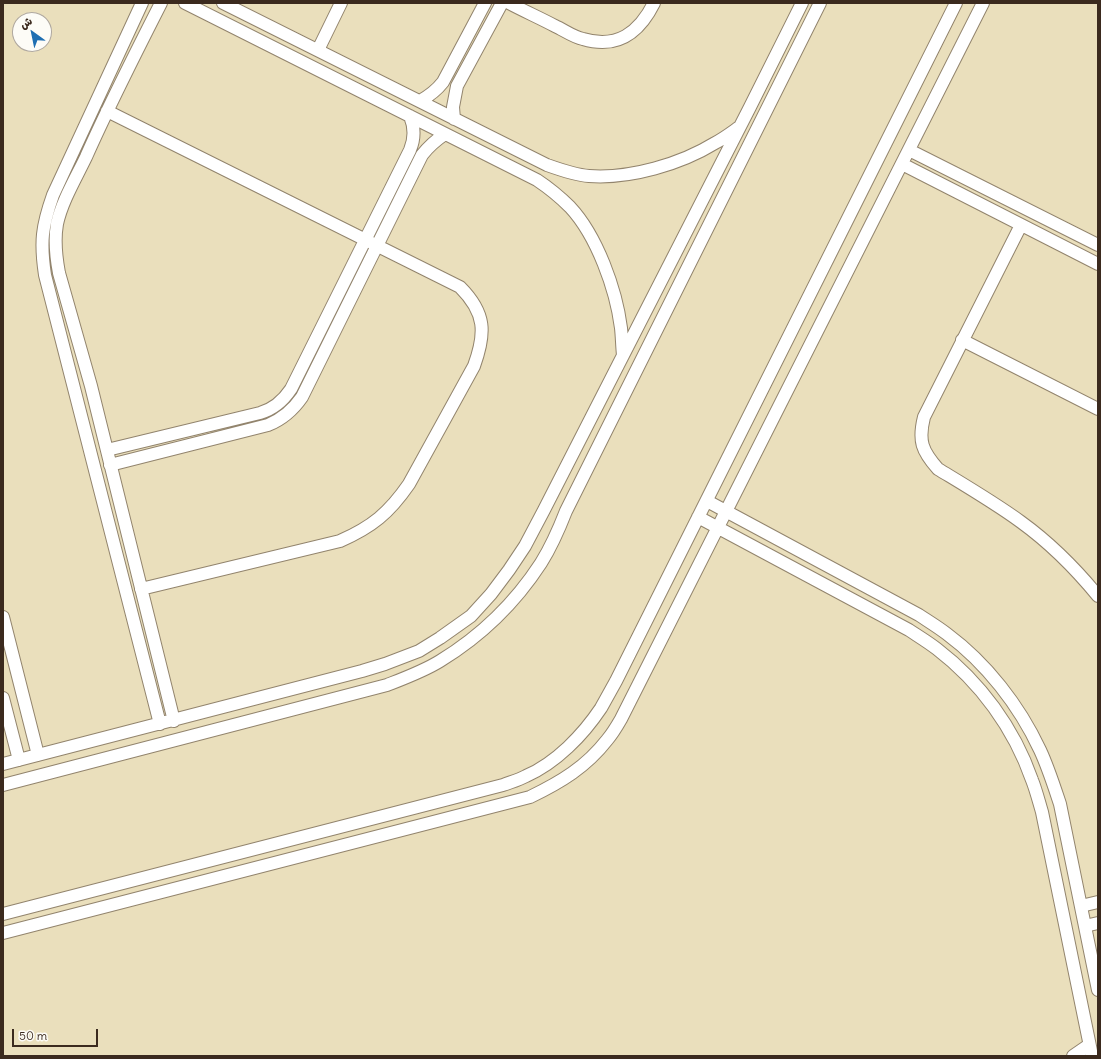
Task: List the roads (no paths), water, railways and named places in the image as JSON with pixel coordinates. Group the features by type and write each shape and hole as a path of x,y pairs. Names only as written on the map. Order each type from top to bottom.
{"street":[{"path":"142,3 53,195 46,214 42,234 42,255 45,275 160,724"},
{"path":"161,3 107,111 63,206 58,224 56,255 59,273 91,386 174,721"},
{"path":"185,3 537,180 555,193 571,208 584,226 595,245 606,271 615,299 621,327 623,356"},
{"path":"223,3 548,166 568,172 588,176 610,176 652,169 694,154 715,144 739,127"},
{"path":"318,50 341,3"},
{"path":"420,102 429,97 443,82 485,3"},
{"path":"454,119 453,107 457,86 502,3"},
{"path":"509,3 581,39 596,42 612,41 626,36 639,27 648,15 654,3"},
{"path":"3,764 174,721 385,664 424,648 471,616 491,594 509,570 544,510 802,3"},
{"path":"3,785 387,685 440,661 464,646 507,608 541,563 555,538 573,497 820,3"},
{"path":"3,914 503,785 526,776 548,764 567,748 600,709 616,681 956,3"},
{"path":"3,933 530,797 573,773 592,758 608,740 621,719 983,3"},
{"path":"107,111 460,287 471,298 478,311 482,325 482,340 474,366 409,484 398,500 386,513 372,524 357,534 340,541 141,589"},
{"path":"107,450 260,413 267,411 280,403 291,389 412,143 414,129 410,116"},
{"path":"110,465 268,425 276,422 291,411 302,397 422,155 436,139 446,134"},
{"path":"909,150 1098,245"},
{"path":"902,164 1098,264"},
{"path":"1022,225 924,417 921,430 922,444 929,458 938,469 1021,522 1057,552 1084,579 1098,596"},
{"path":"962,340 1098,409"},
{"path":"707,501 919,614 948,634 974,657 997,682 1027,726 1040,749 1051,776 1060,804 1098,990"},
{"path":"698,517 909,630 936,648 961,670 984,694 1003,721 1020,750 1033,780 1042,812 1090,1050 1073,1056"},
{"path":"3,617 38,755"},
{"path":"3,698 19,760"},
{"path":"1081,906 1098,902"},
{"path":"1085,926 1098,923"}]}
